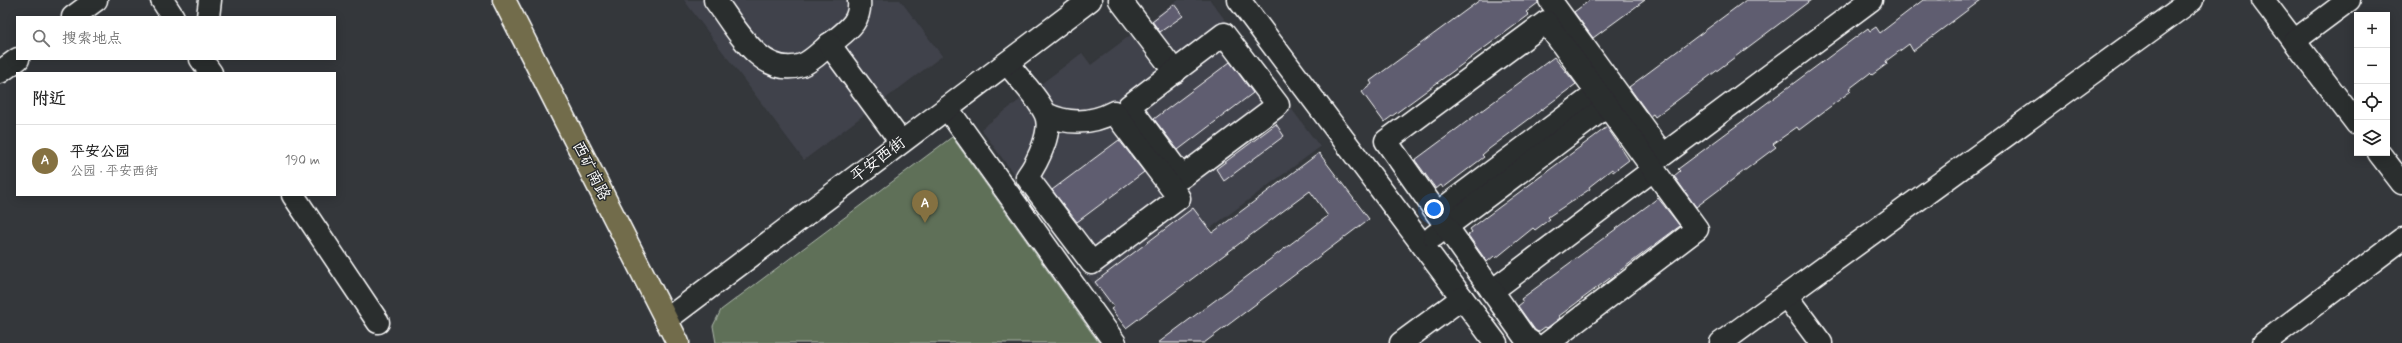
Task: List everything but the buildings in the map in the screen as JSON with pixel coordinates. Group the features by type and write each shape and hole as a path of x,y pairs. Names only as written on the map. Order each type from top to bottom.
{"main road":[{"name":"西矿南路","path":"504,0 678,343"}],"street":[{"path":"74,16 96,0"},
{"path":"162,0 172,16"},
{"path":"208,16 210,0"},
{"path":"715,0 754,51 770,62 781,66 803,65 855,25 859,0"},
{"name":"平安西街","path":"666,320 1090,0"},
{"path":"1120,0 1174,72"},
{"path":"1239,0 1496,343"},
{"path":"1550,0 1663,155 1871,0"},
{"path":"1721,343 2192,0"},
{"path":"2263,0 2354,120"},
{"path":"2294,40 2349,0"},
{"path":"1532,343 1526,338 1386,142 1546,22 1697,229 1548,343"},
{"path":"1224,34 1278,105 1182,177 1129,106 1174,72 1224,34"},
{"path":"829,44 901,142"},
{"path":"0,72 17,60"},
{"path":"1007,63 1046,114 1062,121 1083,122 1099,119 1114,112 1179,198 1092,263 1027,177 1041,154 1046,127 1046,114"},
{"path":"1422,245 1442,220 1602,99"},
{"path":"947,108 1115,343"},
{"path":"2381,156 2401,181"},
{"path":"1492,291 1653,170"},
{"path":"294,196 378,322"},
{"path":"2264,343 2402,239"},
{"path":"1786,296 1821,343"},
{"path":"1402,343 1462,298"}],"shaded area":[{"path":"684,0 900,0 942,56 804,160"},
{"path":"1177,0 1210,0 1320,147 1108,304 981,129 1082,53 1091,65"}],"green space":[{"path":"952,137 1099,343 716,343 713,326 721,310"}],"place":[{"name":"平安公园","path":"925,223"}]}
